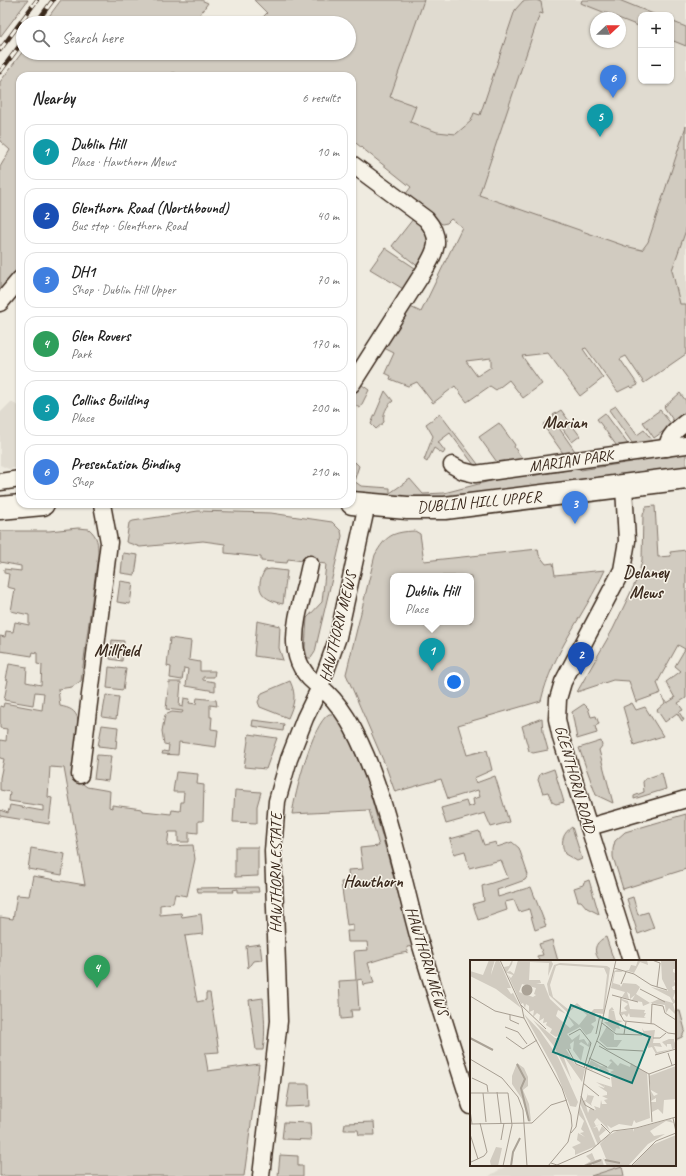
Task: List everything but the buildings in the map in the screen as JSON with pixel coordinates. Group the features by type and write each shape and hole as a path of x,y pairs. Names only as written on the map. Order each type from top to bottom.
{"street":[{"path":"356,167 426,219 432,226 436,236 436,245 430,261 356,378"},
{"path":"0,303 16,284"},
{"path":"667,448 668,442 676,430 686,422"},
{"name":"MARIAN PARK","path":"452,465 463,471 475,474 686,445"},
{"name":"DUBLIN HILL UPPER","path":"360,504 407,508 445,508 624,487 686,478"},
{"path":"0,482 16,480"},
{"name":"GLENTHORN ROAD","path":"624,487 627,541 622,570 563,682 558,699 557,719 561,738 631,960"},
{"name":"HAWTHORN MEWS","path":"360,504 338,637 320,687 332,695 343,711 370,766 379,791 421,945 470,1103"},
{"path":"0,508 16,507"},
{"path":"80,776 109,542 103,508"},
{"path":"310,564 296,619 296,656 301,669 309,679 320,687"},
{"name":"HAWTHORN ESTATE","path":"262,1176 279,1021 273,852 277,801 289,759 305,718 320,687"},
{"path":"589,827 686,799"}],"shaded area":[{"path":"0,0 28,0 0,37"},
{"path":"61,0 201,0 208,3 200,14 202,16 49,16"},
{"path":"254,0 424,0 390,97 416,106 410,122 437,132 456,134 471,121 474,113 480,115 515,10 523,1 536,0 541,2 543,14 540,13 479,195 625,246 642,250 648,242 686,126 686,230 672,270 680,304 686,304 686,354 644,383 626,356 620,359 638,385 632,388 630,386 618,392 586,348 583,349 603,378 580,396 548,353 522,356 542,384 523,398 509,380 496,390 490,386 467,402 455,386 433,403 417,382 408,386 390,379 391,376 385,373 394,353 382,347 406,305 421,312 462,227 451,219 447,223 442,224 405,195 411,187 356,143 356,72 16,72 16,272 0,290 0,167 10,150 0,141 0,82 16,60 356,60 356,16 264,16 267,13","holes":["491,358 491,367 477,376 466,361"]},
{"path":"281,0 686,0 686,337 394,369 462,227 356,143 356,72 351,72 350,60 356,60 356,16 328,16"},
{"path":"582,0 619,0 649,12 638,12 638,26 626,21 626,12 603,12 581,3"},
{"path":"674,22 686,27 686,46 674,41"},
{"path":"413,219 420,225 427,236 428,241 426,253 420,268 392,246"},
{"path":"385,248 418,270 405,290 370,269"},
{"path":"362,385 369,390 360,408 356,406 356,392"},
{"path":"385,391 393,401 386,410 384,422 376,429 371,424"},
{"path":"680,393 686,401 686,415 675,423 664,407"},
{"path":"11,402 16,405 16,468 9,469 0,465 0,413"},
{"path":"616,406 637,435 644,430 652,440 644,445 635,447 609,410"},
{"path":"561,410 580,436 572,442 553,415"},
{"path":"660,410 672,425 654,438 643,422"},
{"path":"605,413 630,447 619,449 597,419"},
{"path":"440,414 481,468 477,469 450,433 438,442 445,451 443,454 434,448 427,462 424,460 433,436 426,424"},
{"path":"552,418 577,454 565,456 543,425"},
{"path":"499,423 515,445 514,447 524,461 499,465 479,437"},
{"path":"686,450 686,468 459,498 412,500 356,494 356,482 361,486 390,488 390,493 410,479 423,494 444,493 525,472 530,476 563,471 565,466 577,465 581,470 632,462 636,457"},
{"path":"356,463 359,466 356,475"},
{"path":"655,506 658,557 671,556 670,552 686,550 686,698 678,703 683,710 679,712 684,720 682,721 677,713 665,722 657,710 665,703 662,696 667,703 675,698 666,682 681,671 675,666 685,649 678,645 657,683 661,693 636,702 629,681 613,680 577,692 613,629 638,577 642,560 643,515 646,507"},
{"path":"198,511 271,513 332,522 341,531 342,536 315,652 311,658 307,658 305,648 307,618 322,602 326,564 288,559 287,563 261,561 261,557 225,553 225,544 203,541 140,547 126,542 129,523 133,521"},
{"path":"78,528 89,529 94,535 98,544 98,555 81,681 72,687 58,689 60,706 72,710 78,719 73,780 79,781 87,787 110,791 109,807 112,808 112,805 142,809 143,811 171,814 172,810 180,811 181,802 183,802 184,792 173,792 176,772 198,774 197,784 204,785 203,821 198,821 198,833 189,832 189,842 178,842 178,832 169,832 167,846 193,845 195,859 187,896 175,894 173,903 160,905 160,915 181,913 182,917 201,914 203,934 185,936 197,1002 206,1000 206,993 210,993 219,1052 205,1053 208,1071 259,1064 244,1176 0,1176 0,917 13,919 17,895 29,896 33,876 85,885 64,768 50,767 48,797 52,798 49,824 0,816 0,810 8,813 10,805 43,811 43,806 9,801 10,792 0,790 0,778 4,759 0,758 0,740 6,741 7,729 0,728 0,706 3,707 4,703 42,710 44,693 35,692 33,705 4,700 8,680 6,679 9,664 27,667 26,682 41,685 42,665 37,664 37,653 33,652 32,656 0,651 0,636 5,637 6,631 13,632 15,622 29,625 29,615 11,611 15,589 7,587 9,574 4,573 4,569 21,571 21,566 0,562 0,531 49,531"},
{"path":"415,531 420,534 424,561 538,549 539,555 546,564 553,563 555,575 605,570 553,666 541,701 458,725 467,755 487,750 492,770 474,778 476,783 495,776 509,822 491,827 485,813 446,824 441,808 466,801 468,807 474,805 473,799 480,797 478,790 448,799 441,779 395,792 386,767 346,674 375,555 387,539 401,532"},
{"path":"123,553 138,555 135,575 121,573"},
{"path":"271,569 287,571 283,604 265,597 260,588 260,583 265,570"},
{"path":"120,581 133,583 130,604 117,602"},
{"path":"257,621 280,626 279,648 283,660 254,656"},
{"path":"170,638 191,641 189,660 200,662 200,671 215,671 214,677 203,677 203,680 215,682 215,691 186,686 188,669 184,668 182,680 170,678 171,667 167,666"},
{"path":"112,640 124,641 122,661 110,659"},
{"path":"109,667 126,669 123,690 107,688"},
{"path":"290,681 294,700 288,718 260,707 258,702 262,693"},
{"path":"169,682 181,682 179,706 183,707 184,698 190,699 189,703 196,704 197,698 216,700 217,706 210,705 210,717 212,717 211,729 218,730 216,747 179,742 178,755 162,754 163,751 168,752 169,745 164,744 162,731 165,715 172,712 182,713 183,711 166,709"},
{"path":"106,695 119,697 116,719 102,717"},
{"path":"632,703 636,710 645,707 663,736 634,745 623,707"},
{"path":"584,704 588,708 591,717 596,716 599,724 595,726 597,733 577,739 572,712"},
{"path":"329,714 334,714 346,731 367,782 413,946 407,947 408,952 368,963 374,983 363,985 362,979 357,980 359,1010 351,1010 352,1018 341,1019 339,981 356,980 354,951 368,950 367,942 348,942 347,931 353,931 353,924 347,925 341,882 349,881 348,870 363,869 360,848 379,846 369,810 292,814 305,760 316,731"},
{"path":"542,718 543,732 548,750 533,753 529,751 522,726"},
{"path":"253,720 284,724 283,731 252,726"},
{"path":"102,725 118,727 116,748 98,746"},
{"path":"249,734 277,738 266,769 244,767"},
{"path":"601,741 602,746 599,750 613,803 596,795 579,748"},
{"path":"97,755 111,756 108,781 94,779"},
{"path":"554,769 564,802 556,804 552,802 548,792 543,793 538,780 540,774"},
{"path":"662,773 666,789 634,799 634,796 644,792 643,782 645,779"},
{"path":"235,790 261,792 257,806 257,823 233,822"},
{"path":"686,814 686,869 623,889 613,857 615,841 625,832"},
{"path":"572,827 582,859 577,861 565,854 563,846 564,836"},
{"path":"479,831 484,845 496,842 497,847 512,842 519,848 528,875 525,880 497,890 498,897 531,887 546,926 535,930 529,909 519,912 514,900 505,902 507,910 478,920 473,904 484,901 482,886 508,878 501,860 469,868 465,851 454,854 450,839"},
{"path":"235,847 258,847 258,876 235,877"},
{"path":"31,848 65,854 62,875 28,869"},
{"path":"589,880 599,914 587,908 581,901 578,901 574,888 583,885 584,882"},
{"path":"258,887 259,892 238,892 238,889 233,890 234,892 198,892 197,888"},
{"path":"633,897 638,915 648,912 654,928 638,934 627,899"},
{"path":"606,937 614,960 600,960 596,954 595,950 597,944"},
{"path":"552,940 558,960 539,960 537,956 543,955 539,944"},
{"path":"260,944 262,960 253,961 248,968 246,946"},
{"path":"263,998 265,1030 264,1043 263,1050 256,1050 249,1000"},
{"path":"676,1011 680,1011 685,1030 682,1037 676,1040"},
{"path":"290,1084 309,1084 310,1106 286,1107"},
{"path":"284,1122 310,1123 311,1140 282,1139"},
{"path":"374,1122 375,1135 359,1135 358,1130 344,1130 345,1123"},
{"path":"280,1155 298,1156 298,1166 303,1166 303,1176 278,1176"},
{"path":"506,1166 622,1166 591,1176 489,1176"},
{"path":"622,1166 624,1176 591,1176"}],"railway":[{"path":"25,16 37,0"},
{"path":"41,16 53,0"},
{"path":"0,50 16,28"},
{"path":"0,72 16,50"}],"place":[{"name":"Presentation Binding","path":"613,98"},
{"name":"Collins Building","path":"600,137"},
{"name":"DH1","path":"575,524"},
{"name":"Dublin Hill","path":"432,671"},
{"name":"Glenthorn Road (Northbound)","path":"581,675"},
{"name":"Glen Rovers","path":"97,988"}],"district":[{"name":"Marian","path":"565,422"},
{"name":"Delaney Mews","path":"646,582"},
{"name":"Millfield","path":"117,650"},
{"name":"Hawthorn","path":"373,881"}]}
